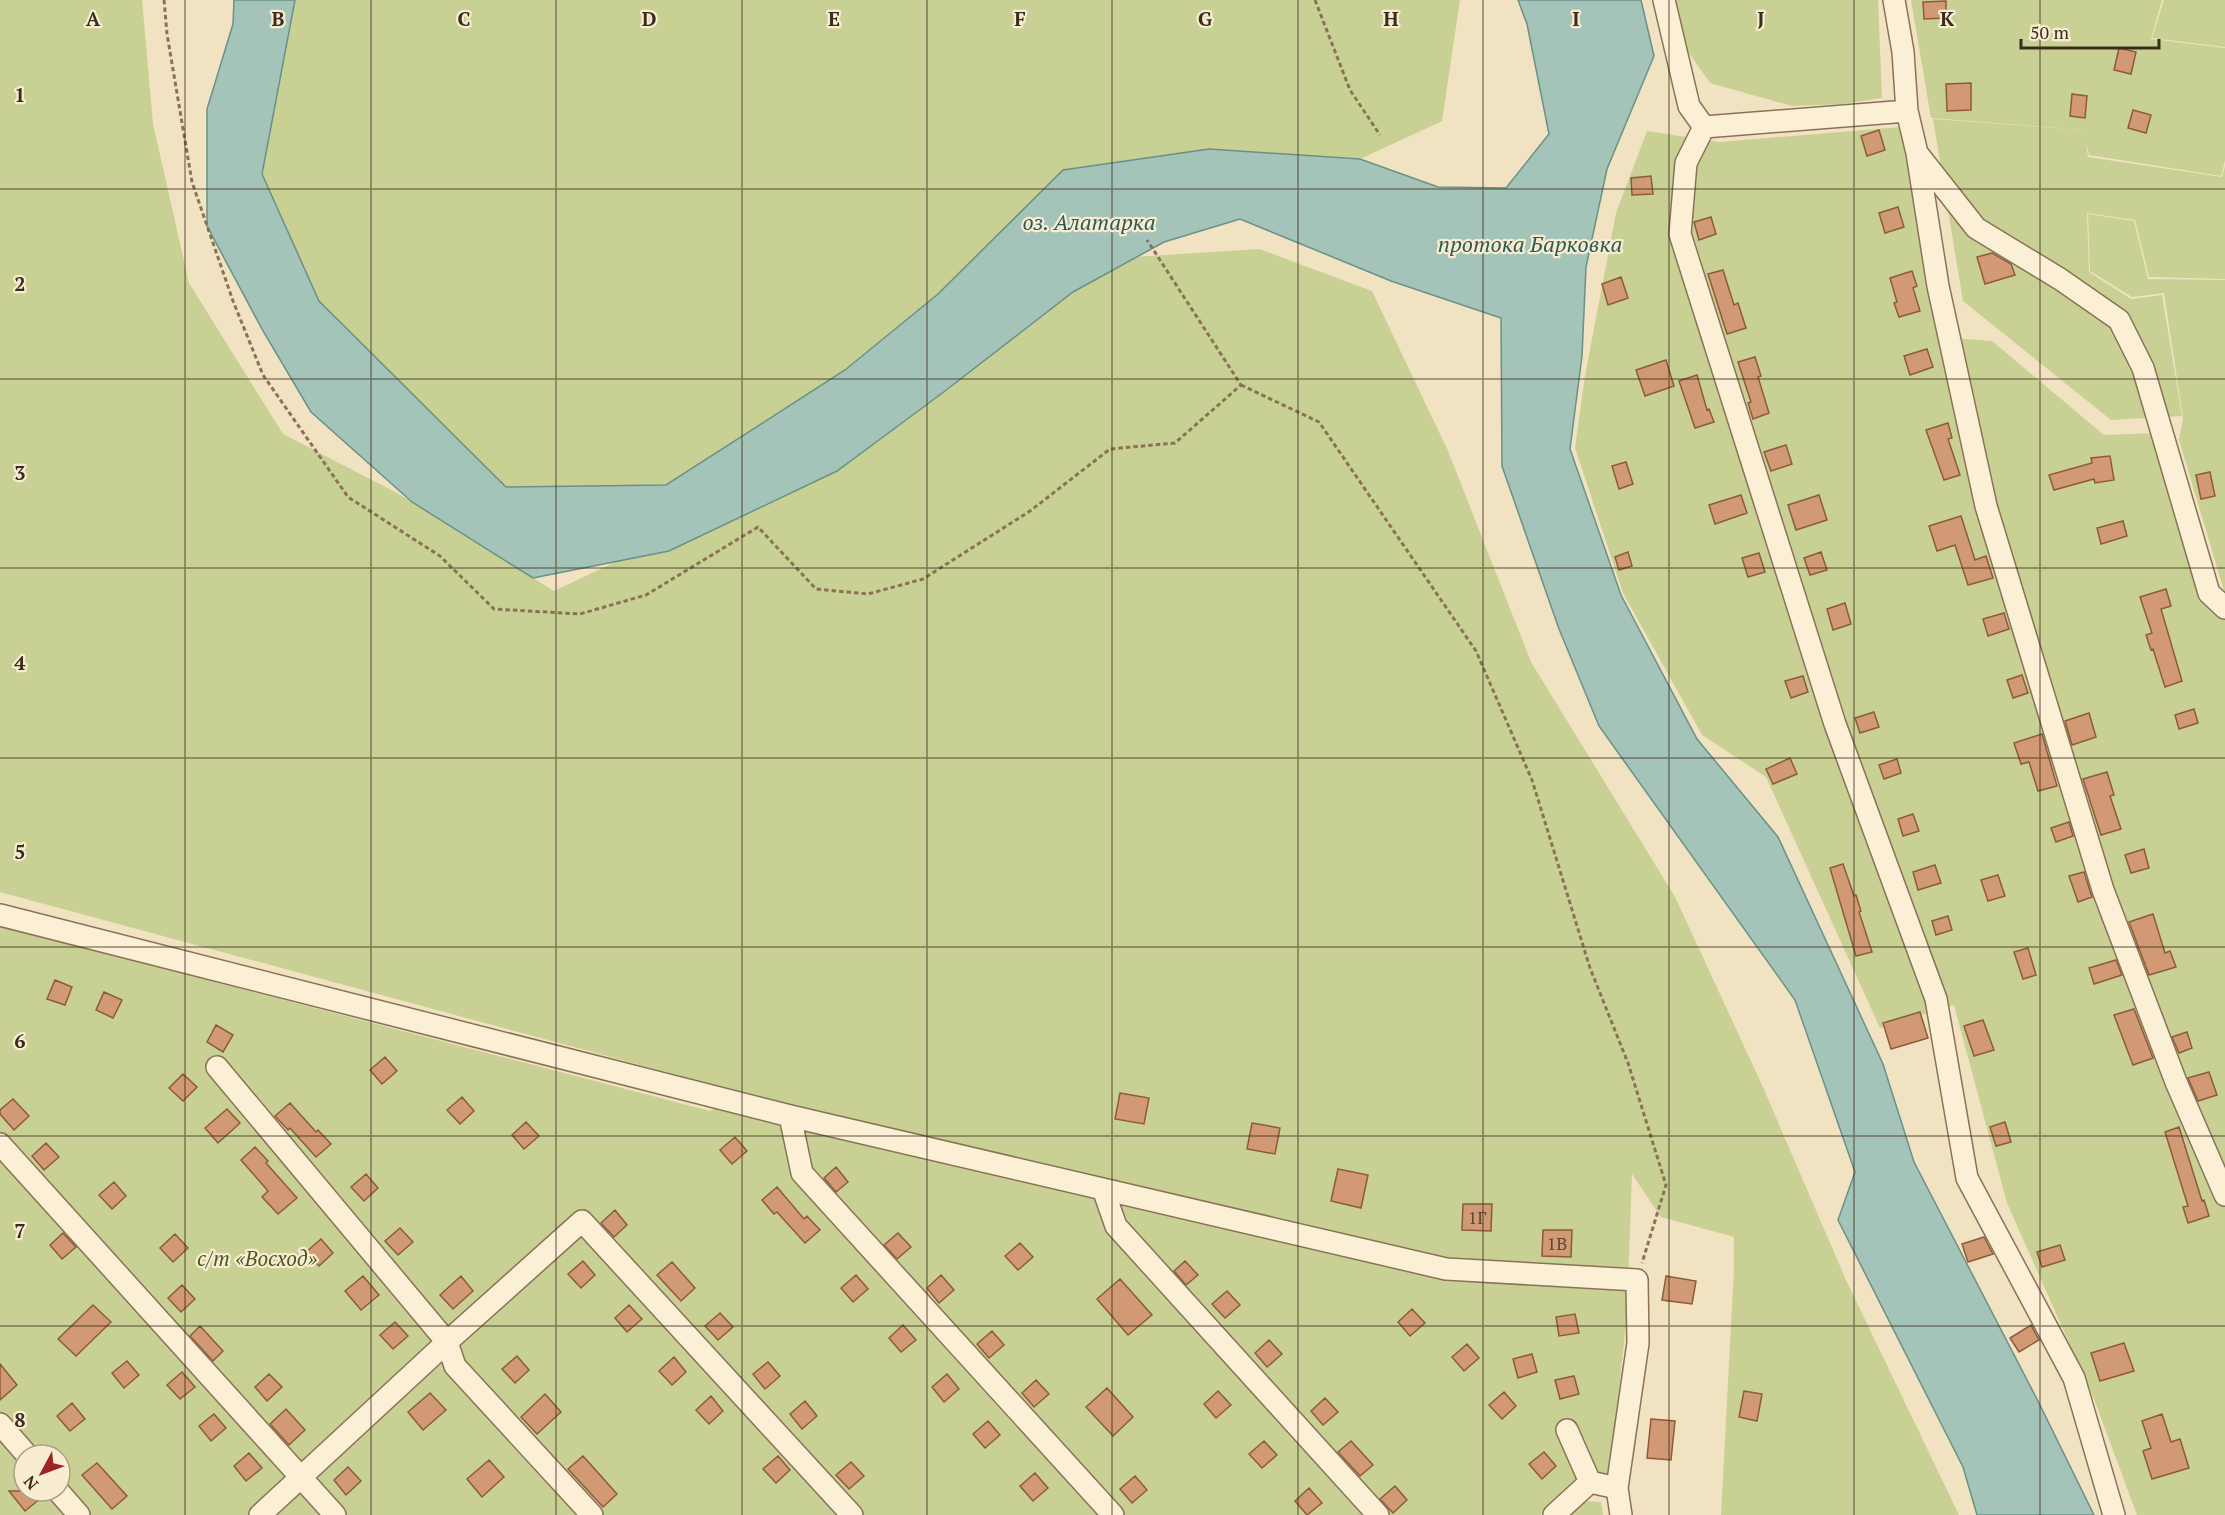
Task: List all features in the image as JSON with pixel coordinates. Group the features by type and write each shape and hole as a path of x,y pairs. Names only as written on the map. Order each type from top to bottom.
{"street":[{"path":"1664,0 1689,106 1704,127"},
{"path":"1894,0 1903,52 1907,111 1917,153 1938,286 1986,506 2103,890 2176,1082 2224,1193"},
{"path":"1704,127 1907,111"},
{"path":"1704,127 1686,163 1680,234 1835,724 1936,999 1967,1178 2074,1378 2114,1515"},
{"path":"1917,153 1976,228 2060,279 2119,320 2143,368 2209,593 2225,608"},
{"path":"0,915 790,1116 1446,1269 1637,1280 1638,1343 1617,1488 1621,1515"},
{"path":"217,1067 447,1342 455,1366 592,1515"},
{"path":"790,1116 802,1173 1113,1515"},
{"path":"0,1144 335,1515"},
{"path":"1103,1189 1116,1226 1378,1515"},
{"path":"260,1515 582,1221 852,1515"},
{"path":"0,1424 17,1443"},
{"path":"1567,1430 1590,1482"},
{"path":"1590,1482 1617,1488"},
{"path":"1554,1515 1590,1482"},
{"path":"68,1503 79,1515"}],"path":[{"path":"164,0 167,34 192,182 233,301 263,375 348,497 440,556 494,609 580,614 646,595 758,527 816,588 868,594 923,579 1030,511 1110,449 1175,443 1241,386"},
{"path":"1315,0 1350,90 1380,135"},
{"path":"1147,240 1241,386 1319,422 1476,651 1532,780 1590,968 1628,1063 1666,1185 1637,1280"}],"green space":[{"name":"с/т «Восход»","path":"0,0 142,0 153,124 189,283 283,434 399,494 554,591 736,505 1103,259 1259,249 1372,291 1448,451 1531,662 1675,897 1762,1085 1846,1280 1959,1515 1721,1515 1734,1237 1661,1217 1632,1174 1627,1313 1610,1476 1576,1481 1540,1515 0,1515 0,926 710,1111 744,1093 0,892"},
{"path":"295,0 1460,0 1442,121 1360,159 1209,149 947,287 845,370 666,485 505,487 319,301 262,173"},
{"path":"1675,0 1878,0 1882,98 1843,104 1792,106 1710,83 1682,43"},
{"path":"1911,0 2162,0 2151,39 2225,48 2225,160 2221,176 2089,155 2086,141 2088,157 2222,177 2225,166 2225,279 2149,277 2135,220 2087,213 2089,272 2131,299 2162,295 2182,416 2111,420 1963,301 1933,119 2085,130 1931,118"},
{"path":"2164,0 2225,0 2225,47 2152,38"},
{"path":"1901,127 1938,337 1992,341 2104,435 2157,433 2225,618 2225,1515 2137,1515 2094,1399 2007,1203 1954,1005 1880,1028 1766,777 1702,735 1623,593 1575,448 1585,376 1616,213 1647,131 1719,142"},
{"path":"2088,214 2134,221 2148,279 2225,280 2225,594 2179,440 2183,418 2164,293 2132,297 2090,271"},
{"path":"1586,1501 1601,1502 1603,1515 1570,1515"}],"water":[{"path":"234,0 295,0 262,174 319,301 506,487 666,485 845,370 938,294 1063,170 1209,149 1360,159 1438,187 1506,188 1549,134 1527,24 1518,0 1641,0 1654,56 1607,169 1586,267 1582,356 1570,449 1621,595 1697,739 1778,837 1883,1064 1914,1162 2038,1401 2094,1515 1977,1515 1963,1467 1838,1220 1855,1172 1795,1000 1599,726 1559,629 1502,466 1501,318 1391,281 1240,219 1164,242 1073,292 837,471 669,551 533,578 412,502 311,412 263,331 207,226 207,109 233,24"}],"building":[{"path":"1946,1 1946,18 1924,19 1923,2"},
{"path":"2119,48 2136,52 2131,74 2114,70"},
{"path":"1971,83 1971,110 1947,111 1946,84"},
{"path":"2072,94 2087,96 2085,118 2070,116"},
{"path":"2133,110 2151,115 2146,133 2128,128"},
{"path":"1879,130 1885,150 1867,156 1861,136"},
{"path":"1651,176 1653,194 1632,195 1631,178"},
{"path":"1898,207 1904,227 1885,233 1879,213"},
{"path":"1711,217 1716,234 1699,240 1694,222"},
{"path":"1992,253 2011,264 2015,275 1985,284 1977,257"},
{"path":"1723,270 1734,305 1738,303 1746,328 1727,334 1708,274"},
{"path":"1912,271 1917,286 1913,288 1920,311 1899,317 1890,278"},
{"path":"1621,277 1628,298 1608,305 1602,284"},
{"path":"1927,349 1933,367 1910,375 1904,356"},
{"path":"1755,357 1761,376 1758,377 1769,413 1753,419 1748,403 1751,402 1738,362"},
{"path":"1666,360 1674,386 1645,396 1636,370"},
{"path":"1697,375 1707,410 1709,409 1714,422 1695,428 1679,381"},
{"path":"1948,423 1952,438 1948,439 1960,475 1944,480 1926,430"},
{"path":"1786,445 1792,464 1771,471 1764,452"},
{"path":"2110,456 2114,480 2095,483 2094,479 2054,490 2049,475 2092,463 2091,458"},
{"path":"1626,462 1633,484 1619,489 1612,466"},
{"path":"2210,472 2215,496 2201,499 2196,475"},
{"path":"1741,495 1747,513 1715,524 1709,505"},
{"path":"1819,495 1827,520 1796,530 1788,505"},
{"path":"1961,516 1975,560 1986,556 1993,578 1968,585 1955,545 1937,551 1929,526"},
{"path":"2123,521 2127,536 2101,544 2097,528"},
{"path":"1628,552 1632,566 1619,570 1615,557"},
{"path":"1821,552 1827,570 1810,575 1804,558"},
{"path":"1759,553 1765,572 1748,577 1742,558"},
{"path":"2166,589 2171,606 2161,609 2182,681 2165,687 2146,635 2152,633 2140,597"},
{"path":"1845,603 1851,624 1833,630 1827,609"},
{"path":"2004,613 2009,629 1988,636 1983,619"},
{"path":"2022,675 2028,693 2013,698 2007,680"},
{"path":"1803,676 1808,692 1791,698 1785,681"},
{"path":"2194,709 2198,723 2179,729 2175,715"},
{"path":"1874,712 1879,727 1860,733 1855,718"},
{"path":"2089,713 2096,737 2072,745 2065,721"},
{"path":"2042,734 2057,786 2038,791 2029,762 2021,764 2014,743"},
{"path":"1790,758 1797,774 1773,784 1766,769"},
{"path":"1897,759 1901,773 1884,779 1879,765"},
{"path":"2107,772 2114,795 2110,796 2121,829 2101,835 2083,779"},
{"path":"1913,814 1919,831 1903,836 1898,819"},
{"path":"2069,822 2073,836 2056,842 2051,828"},
{"path":"2144,849 2149,868 2131,873 2125,855"},
{"path":"1843,864 1854,896 1856,895 1872,952 1856,956 1830,868"},
{"path":"1935,865 1941,883 1918,890 1913,872"},
{"path":"2084,872 2092,897 2078,902 2069,876"},
{"path":"1998,875 2005,896 1988,901 1981,880"},
{"path":"2153,914 2165,953 2170,951 2176,967 2149,975 2129,922"},
{"path":"1948,916 1952,930 1936,935 1932,921"},
{"path":"2028,948 2036,975 2023,979 2014,952"},
{"path":"2116,960 2122,975 2094,984 2089,968"},
{"path":"55,980 72,987 65,1005 47,999"},
{"path":"104,992 122,1000 113,1018 96,1010"},
{"path":"2134,1009 2153,1058 2133,1065 2114,1015"},
{"path":"1920,1012 1928,1038 1891,1049 1883,1023"},
{"path":"1983,1020 1994,1050 1974,1056 1964,1026"},
{"path":"216,1025 233,1035 223,1052 207,1042"},
{"path":"2187,1032 2192,1048 2179,1053 2172,1037"},
{"path":"385,1057 397,1071 382,1084 370,1070"},
{"path":"2209,1072 2217,1095 2198,1101 2188,1078"},
{"path":"183,1074 197,1087 183,1101 169,1088"},
{"path":"1120,1093 1149,1098 1144,1124 1115,1119"},
{"path":"462,1097 474,1111 460,1124 447,1110"},
{"path":"13,1099 29,1116 14,1130 0,1114 0,1110"},
{"path":"290,1103 316,1132 318,1130 331,1144 316,1157 290,1128 288,1130 275,1116"},
{"path":"227,1109 240,1123 218,1143 205,1128"},
{"path":"526,1122 539,1136 524,1149 512,1135"},
{"path":"2005,1122 2011,1142 1996,1146 1990,1127"},
{"path":"1252,1123 1280,1128 1275,1154 1247,1149"},
{"path":"2179,1127 2202,1201 2204,1200 2209,1216 2188,1223 2183,1207 2188,1206 2165,1132"},
{"path":"735,1137 747,1151 732,1164 720,1150"},
{"path":"46,1143 59,1157 44,1170 32,1156"},
{"path":"255,1147 297,1198 278,1214 262,1197 268,1191 241,1160"},
{"path":"836,1167 848,1182 836,1192 824,1178"},
{"path":"1338,1169 1368,1175 1361,1208 1331,1201"},
{"path":"366,1174 378,1188 364,1201 351,1187"},
{"path":"114,1182 126,1196 112,1209 99,1195"},
{"path":"777,1187 804,1219 807,1216 820,1230 805,1243 777,1212 774,1214 762,1200"},
{"path":"1463,1204 1492,1204 1491,1231 1462,1230"},
{"path":"615,1210 627,1225 614,1237 601,1223"},
{"path":"400,1228 413,1242 398,1255 385,1241"},
{"path":"1543,1230 1572,1230 1571,1257 1542,1256"},
{"path":"63,1233 76,1247 62,1259 50,1245"},
{"path":"898,1233 911,1247 897,1259 884,1245"},
{"path":"175,1234 188,1248 173,1262 160,1248"},
{"path":"1984,1237 1993,1254 1968,1262 1962,1244"},
{"path":"321,1239 333,1253 319,1266 306,1252"},
{"path":"1020,1243 1033,1257 1018,1270 1005,1256"},
{"path":"2060,1245 2065,1260 2042,1267 2037,1252"},
{"path":"583,1261 595,1275 581,1288 568,1274"},
{"path":"1185,1261 1198,1275 1186,1285 1174,1271"},
{"path":"672,1262 695,1288 681,1301 657,1275"},
{"path":"856,1275 868,1289 853,1302 841,1288"},
{"path":"941,1275 954,1290 939,1303 927,1288"},
{"path":"363,1276 379,1295 361,1310 345,1291"},
{"path":"461,1276 473,1291 453,1309 440,1295"},
{"path":"1666,1276 1696,1281 1692,1304 1662,1300"},
{"path":"1120,1279 1152,1315 1128,1335 1097,1299"},
{"path":"182,1285 195,1299 181,1312 168,1298"},
{"path":"1227,1291 1240,1305 1225,1318 1212,1304"},
{"path":"93,1305 111,1322 76,1356 58,1339"},
{"path":"629,1305 642,1319 627,1332 615,1318"},
{"path":"1412,1309 1425,1323 1410,1336 1398,1322"},
{"path":"720,1313 733,1327 718,1340 705,1326"},
{"path":"1575,1314 1579,1333 1559,1336 1556,1317"},
{"path":"395,1322 408,1336 393,1349 380,1335"},
{"path":"903,1325 916,1340 901,1352 889,1338"},
{"path":"2031,1325 2039,1340 2019,1352 2010,1338"},
{"path":"200,1326 223,1351 213,1361 190,1336"},
{"path":"992,1331 1004,1345 989,1358 977,1344"},
{"path":"1269,1340 1282,1354 1267,1367 1255,1353"},
{"path":"2124,1343 2134,1371 2100,1381 2091,1353"},
{"path":"1467,1344 1479,1358 1464,1371 1452,1357"},
{"path":"1532,1354 1537,1372 1518,1378 1513,1359"},
{"path":"517,1356 529,1370 515,1383 502,1369"},
{"path":"674,1357 686,1372 672,1385 659,1371"},
{"path":"127,1361 139,1375 124,1388 112,1373"},
{"path":"768,1362 780,1376 765,1389 753,1374"},
{"path":"0,1364 17,1385 0,1400"},
{"path":"182,1372 195,1387 180,1399 167,1385"},
{"path":"269,1374 282,1387 267,1401 255,1387"},
{"path":"947,1374 959,1389 944,1402 932,1387"},
{"path":"1574,1376 1579,1394 1560,1399 1555,1380"},
{"path":"1036,1380 1049,1394 1034,1407 1022,1393"},
{"path":"1107,1388 1133,1417 1113,1436 1086,1407"},
{"path":"1218,1391 1231,1405 1216,1418 1204,1404"},
{"path":"1744,1391 1762,1394 1757,1421 1739,1417"},
{"path":"1504,1392 1516,1406 1502,1419 1489,1405"},
{"path":"430,1393 446,1410 423,1430 408,1412"},
{"path":"545,1394 561,1412 537,1434 521,1417"},
{"path":"711,1396 723,1411 709,1424 696,1410"},
{"path":"1325,1398 1338,1412 1323,1425 1311,1411"},
{"path":"805,1401 817,1416 802,1429 790,1414"},
{"path":"72,1403 85,1419 70,1431 57,1416"},
{"path":"286,1409 305,1430 289,1445 270,1424"},
{"path":"214,1414 226,1428 211,1441 199,1426"},
{"path":"2162,1414 2171,1442 2180,1439 2189,1468 2152,1479 2143,1451 2151,1448 2142,1421"},
{"path":"1651,1419 1675,1421 1671,1460 1647,1458"},
{"path":"988,1421 1000,1435 985,1448 973,1434"},
{"path":"1264,1441 1277,1455 1262,1468 1249,1454"},
{"path":"1351,1441 1373,1465 1360,1476 1338,1452"},
{"path":"1544,1452 1556,1466 1542,1479 1529,1464"},
{"path":"249,1453 262,1468 246,1481 234,1466"},
{"path":"583,1456 617,1494 603,1507 568,1469"},
{"path":"778,1456 790,1470 776,1483 763,1469"},
{"path":"489,1460 504,1477 482,1497 467,1479"},
{"path":"851,1462 864,1476 849,1489 836,1475"},
{"path":"97,1463 127,1496 112,1509 82,1475"},
{"path":"348,1467 361,1481 346,1495 334,1480"},
{"path":"1035,1473 1048,1488 1033,1501 1020,1486"},
{"path":"1135,1476 1147,1490 1132,1503 1120,1489"},
{"path":"1395,1486 1407,1500 1393,1513 1380,1499"},
{"path":"1309,1488 1322,1503 1307,1515 1295,1501"},
{"path":"19,1503 35,1503 25,1511"}],"water label":[{"name":"оз. Алатарка","path":"1089,221"},
{"name":"протока Барковка","path":"1530,243"}]}
